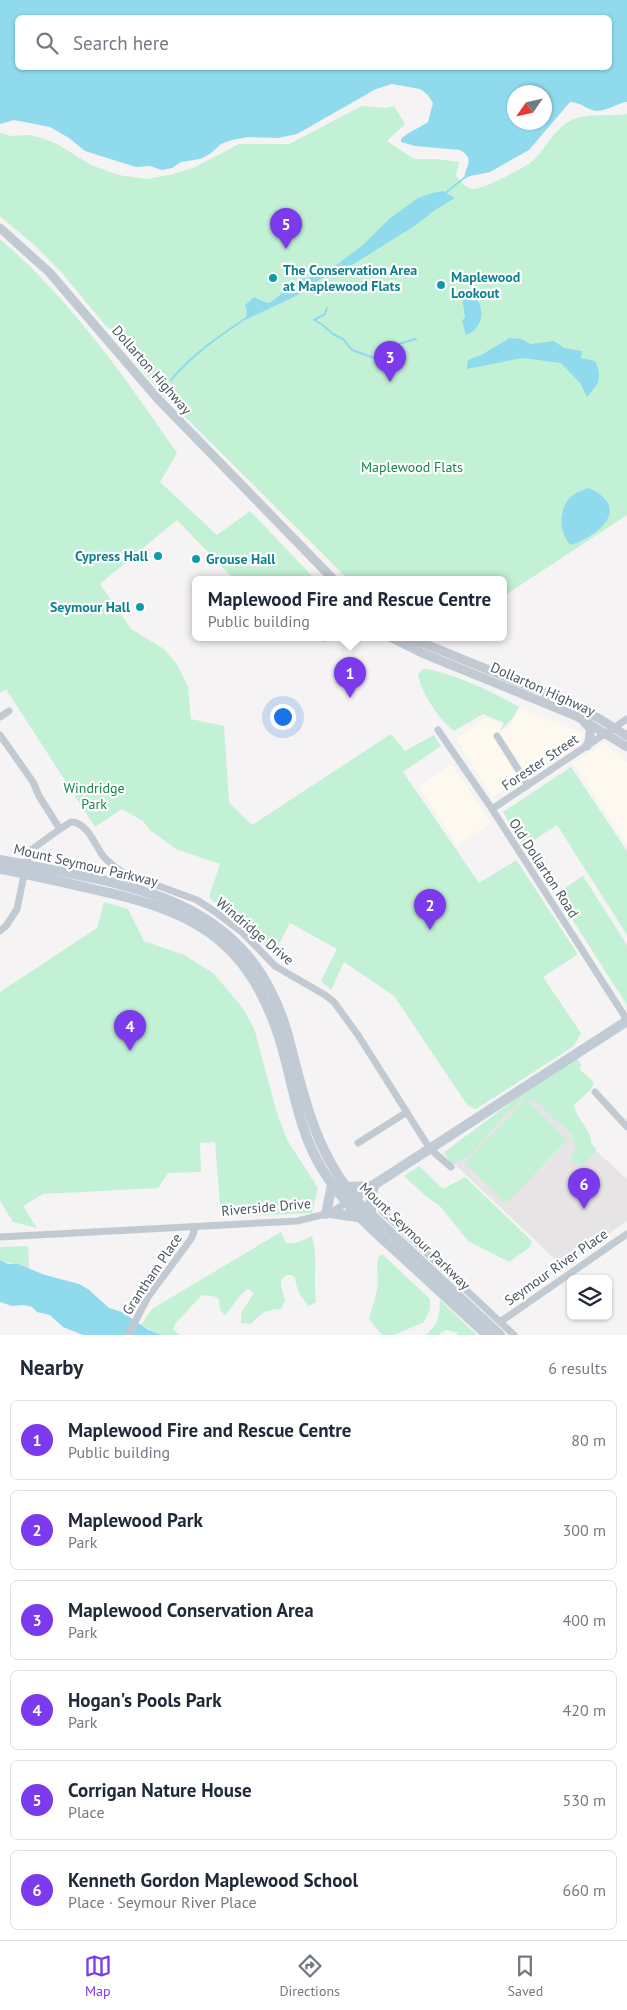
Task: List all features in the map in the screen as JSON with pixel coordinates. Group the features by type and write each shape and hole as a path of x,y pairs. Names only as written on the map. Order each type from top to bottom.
{"main road":[{"name":"Mount Seymour Parkway","path":"0,860 25,869 137,899 169,910 194,923 225,945 242,963 263,996 280,1040 301,1124 316,1160 332,1185 350,1201 371,1214 500,1335"},
{"name":"Mount Seymour Parkway","path":"0,869 25,869 122,884 180,904 205,917 234,939 253,960 277,1001 312,1123 325,1154 345,1187 358,1217 487,1335"},
{"name":"Riverside Drive","path":"350,1201 627,1020"},
{"path":"332,1185 328,1213 358,1217"},
{"path":"345,1187 374,1186 371,1214"}],"street":[{"name":"Dollarton Highway","path":"0,228 49,272 157,398 330,576"},
{"name":"Dollarton Highway","path":"284,530 323,576"},
{"name":"Dollarton Highway","path":"398,641 422,653 521,692 581,719 627,748"},
{"name":"Dollarton Highway","path":"418,641 567,702 627,736"},
{"path":"0,716 9,711"},
{"path":"581,719 590,728 591,738 587,746"},
{"name":"Forester Street","path":"492,809 627,719"},
{"name":"Old Dollarton Road","path":"438,730 492,809 627,1020"},
{"path":"0,735 33,782 39,796 60,829 32,850 25,869 17,909 6,926 0,931"},
{"path":"497,736 528,784"},
{"name":"Windridge Drive","path":"60,829 71,822 80,824 103,856 117,868 197,900 214,910 243,934 275,966 334,1002 358,1035 430,1149 451,1167"},
{"path":"595,1092 627,1127"},
{"path":"358,1143 407,1112"},
{"name":"Riverside Drive","path":"0,1237 297,1221 328,1213 350,1201"},
{"path":"382,1210 514,1335"},
{"name":"Grantham Place","path":"128,1335 148,1297 191,1239 194,1232 193,1227"},
{"name":"Seymour River Place","path":"500,1322 627,1234"}],"shaded area":[{"path":"520,708 583,733 584,736 492,797 456,739 487,717 507,730"},
{"path":"603,743 627,762 627,845 573,763"},
{"path":"452,764 491,823 457,845 418,786"},
{"path":"530,1091 627,1179 627,1221 562,1266 443,1153"}],"green space":[{"name":"Maplewood Flats","path":"362,106 386,108 394,106 405,124 387,141 414,159 437,159 459,162 456,176 466,186 474,189 494,182 530,163 564,125 576,118 627,114 627,515 507,594 507,576 345,576 164,396 140,368 113,331 105,325 63,274 34,245 0,216 0,133 11,136 30,135 44,139 59,145 91,165 118,175 147,179 193,168 239,144 289,144"},
{"name":"Windridge Park","path":"0,239 50,287 73,313 137,396 177,453 160,482 217,535 250,511 312,576 231,576 177,520 100,584 131,629 164,649 178,666 188,687 191,719 224,726 229,802 252,825 391,734 405,751 434,735 441,746 403,772 479,883 517,861 577,953 577,955 543,977 581,1033 574,1046 476,1109 468,1106 394,996 344,962 331,990 321,981 337,949 290,923 274,953 209,897 220,864 176,849 150,830 143,821 122,809 95,827 6,689 0,693"},
{"path":"423,669 459,678 498,695 519,707 513,718 499,732 504,723 483,714 454,731 437,713 423,690 418,675"},
{"path":"571,767 627,851 627,935 557,825 525,846 503,812"},
{"path":"583,876 627,945 627,1005 556,894"},
{"path":"104,902 128,909 144,941 184,955 213,973 242,1007 254,1028 276,1110 287,1140 318,1188 312,1213 221,1217 215,1142 200,1143 201,1172 168,1173 158,1188 43,1194 23,1206 37,1228 13,1222 0,1201 0,992 97,928"},
{"path":"576,1058 581,1064 580,1070 594,1082 592,1088 574,1105 591,1138 591,1143 597,1150 582,1167 572,1161 572,1155 576,1149 573,1138 567,1128 553,1118 538,1102 526,1100 567,1140 506,1203 465,1163 525,1100 522,1099 471,1154 452,1164 446,1156 446,1151 534,1085"},
{"path":"419,1166 443,1189 465,1177 532,1241 530,1247 509,1262 468,1241 440,1206 428,1198 404,1176"},
{"path":"281,1232 285,1242 289,1243 299,1242 312,1236 315,1253 316,1302 309,1306 300,1294 295,1278 292,1275 286,1275 281,1280 285,1300 281,1309 264,1313 251,1324 241,1323 241,1313 254,1293 248,1289 225,1315 220,1310 219,1299 213,1296 202,1295 176,1323 173,1329 180,1335 162,1335 141,1325 152,1309"},
{"path":"28,1246 29,1268 0,1260 0,1247"},
{"path":"382,1254 430,1299 430,1309 424,1322 394,1335 382,1335 369,1319 377,1290 377,1263"},
{"path":"440,1300 477,1335 458,1335 456,1332 446,1330 438,1335 426,1335 438,1320"}],"water":[{"path":"0,0 627,0 627,102 596,111 570,102 552,123 552,85 507,85 507,130 546,130 529,150 490,172 464,179 469,160 468,156 460,150 415,146 401,142 401,139 410,132 428,122 433,103 428,95 420,89 392,84 376,89 297,134 278,138 248,137 232,140 221,144 210,154 200,159 181,162 172,168 162,170 150,166 136,167 85,151 69,138 50,127 14,120 0,124"},
{"path":"443,191 455,198 352,265 321,279 296,296 245,320 247,311 245,305 254,297 267,303 271,302 300,279 319,276 364,244 389,219 418,198"},
{"path":"472,294 480,304 481,316 477,327 466,335 462,321 465,317 462,298"},
{"path":"510,338 521,339 531,344 554,341 564,348 582,351 581,358 595,361 599,373 597,384 587,397 580,383 561,363 522,358 467,369 468,360 481,355"},
{"path":"588,488 604,498 609,506 610,513 607,520 594,533 571,545 562,527 562,512 573,495"},
{"path":"0,1260 8,1264 18,1264 45,1275 79,1284 88,1289 109,1308 122,1312 147,1329 162,1335 83,1335 63,1327 50,1315 37,1312 32,1307 24,1305 12,1306 0,1302"}],"waterway":[{"path":"444,194 464,178"},
{"path":"327,308 325,314 314,320 343,339 352,350 374,358 398,344 416,339"},
{"path":"171,380 197,354 246,318"}],"place":[{"name":"Corrigan Nature House","path":"286,249"},
{"name":"The Conservation Area at Maplewood Flats","path":"273,278"},
{"name":"Maplewood Lookout","path":"441,285"},
{"name":"Maplewood Conservation Area","path":"390,382"},
{"name":"Cypress Hall","path":"158,556"},
{"name":"Grouse Hall","path":"196,559"},
{"name":"Seymour Hall","path":"140,607"},
{"name":"Maplewood Fire and Rescue Centre","path":"350,698"},
{"name":"Maplewood Park","path":"430,930"},
{"name":"Hogan's Pools Park","path":"130,1051"},
{"name":"Kenneth Gordon Maplewood School","path":"584,1209"}]}
